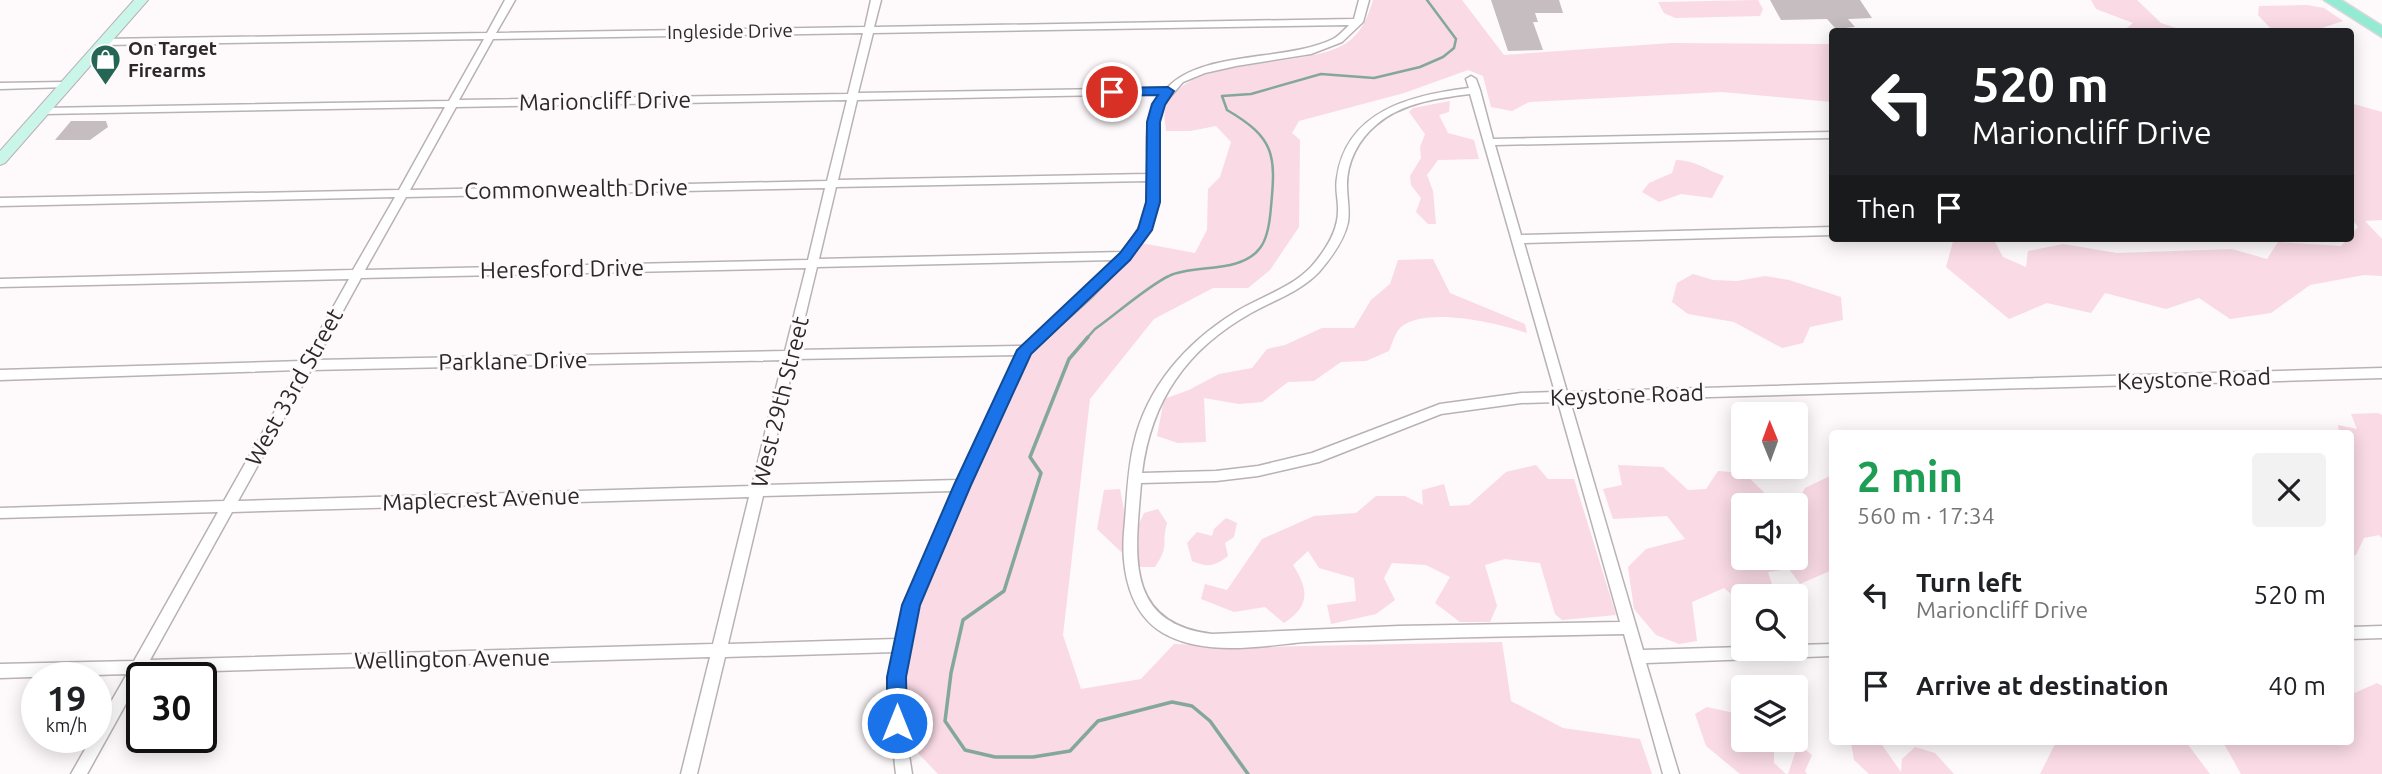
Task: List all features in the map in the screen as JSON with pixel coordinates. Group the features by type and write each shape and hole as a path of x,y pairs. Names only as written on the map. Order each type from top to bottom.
{"main road":[{"path":"0,160 141,0"},
{"path":"2332,0 2382,33"}],"street":[{"name":"West 33rd Street","path":"140,662 510,0"},
{"name":"West 29th Street","path":"689,774 876,0"},
{"path":"904,774 897,723 897,688 911,605 962,485 1025,350 1125,257 1145,230 1153,202 1153,122 1158,104 1180,80 1202,71 1311,51 1339,40 1358,22 1364,0"},
{"name":"Ingleside Drive","path":"103,42 1358,22"},
{"path":"0,86 65,85"},
{"path":"1628,628 1319,635 1262,640 1206,639 1181,635 1160,623 1144,607 1133,584 1129,554 1136,478 1144,429 1164,384 1215,330 1311,274 1332,248 1343,219 1341,179 1347,157 1364,130 1393,107 1473,85 1671,774"},
{"name":"Marioncliff Drive","path":"43,111 1168,91"},
{"path":"1490,142 1829,135"},
{"name":"Commonwealth Drive","path":"0,202 1151,177"},
{"path":"1519,239 1829,231"},
{"name":"Heresford Drive","path":"0,283 1125,257"},
{"name":"Parklane Drive","path":"0,375 307,365 1025,350"},
{"name":"Keystone Road","path":"1136,478 1216,476 1258,471 1314,458 1440,409 1498,400 2382,373"},
{"name":"Maplecrest Avenue","path":"0,513 962,485"},
{"path":"2354,633 2382,632"},
{"name":"Wellington Avenue","path":"217,665 903,645"},
{"path":"1637,657 1829,650"},
{"name":"Wellington Avenue","path":"0,671 126,667"},
{"name":"West 33rd Street","path":"79,774 126,687"}],"shaded area":[{"path":"1373,0 1462,0 1504,55 1671,43 1829,44 1829,102 1722,92 1529,102 1512,111 1491,107 1483,76 1468,70 1404,93 1299,121 1292,133 1300,140 1299,227 1270,270 1248,288 1213,288 1154,319 1090,399 1063,635 1081,689 1141,679 1174,644 1257,647 1502,642 1511,701 1563,728 1640,739 1652,774 938,774 916,751 906,716 906,671 925,587 1030,353 1099,290 1141,243 1195,253 1207,230 1208,189 1220,177 1231,142 1216,126 1190,131 1166,131 1165,110 1175,92 1194,80 1218,71 1326,52 1345,44 1355,35 1369,13"},
{"path":"1758,0 1763,9 1760,16 1675,18 1664,13 1658,2"},
{"path":"2091,0 2137,0 2161,23 2176,28 2127,28 2133,23 2096,9"},
{"path":"2307,5 2324,8 2343,21 2322,28 2270,28 2258,15 2259,6"},
{"path":"1450,101 1449,112 1439,115 1448,133 1474,140 1479,159 1438,160 1427,175 1433,191 1436,224 1428,224 1416,212 1421,198 1411,185 1410,176 1421,158 1420,147 1425,134 1409,112 1413,108"},
{"path":"2354,104 2382,112 2382,220 2365,221 2382,239 2382,276 2364,275 2310,285 2271,313 2230,319 2199,298 2166,309 2105,293 2091,313 2047,303 2009,319 1946,267 1953,242 1995,242 2003,257 2026,267 2028,251 2063,244 2117,253 2232,249 2267,259 2278,242 2341,246 2345,242 2354,242 2354,231 2358,227 2354,222"},
{"path":"1676,160 1695,163 1724,176 1712,198 1681,194 1659,202 1642,192 1649,183 1672,173"},
{"path":"1433,259 1450,293 1525,324 1527,333 1462,318 1412,321 1399,329 1389,351 1366,361 1341,362 1314,381 1288,382 1262,402 1239,404 1204,398 1206,442 1178,443 1157,436 1164,399 1189,390 1219,374 1252,368 1267,349 1285,345 1322,328 1354,328 1371,300 1390,284 1398,260"},
{"path":"1693,274 1713,280 1737,281 1765,276 1789,280 1841,297 1843,320 1810,327 1803,343 1782,348 1734,322 1688,314 1672,302 1677,283"},
{"path":"2351,414 2382,415 2382,538 2379,535 2364,538 2354,555 2354,430 2339,430 2338,425 2357,429"},
{"path":"1536,465 1548,479 1574,479 1616,615 1562,620 1555,614 1540,563 1505,559 1485,565 1497,606 1490,622 1460,622 1435,603 1450,577 1426,565 1392,563 1384,578 1395,600 1376,614 1331,624 1327,605 1356,601 1354,578 1319,568 1308,551 1293,565 1304,590 1302,604 1293,617 1284,623 1265,607 1234,612 1201,599 1205,584 1227,590 1262,539 1314,516 1356,513 1376,496 1405,496 1423,505 1422,490 1444,484 1450,506 1469,505 1506,472"},
{"path":"1618,465 1663,467 1688,490 1706,489 1718,471 1731,472 1731,480 1751,480 1765,493 1731,493 1731,570 1782,570 1768,572 1772,584 1731,584 1731,594 1724,588 1692,602 1697,641 1679,644 1656,635 1634,609 1628,567 1646,549 1685,539 1667,516 1613,519 1603,489 1622,485"},
{"path":"1829,476 1829,571 1800,584 1790,570 1808,570 1808,493 1802,493 1805,488"},
{"path":"1120,489 1125,516 1138,526 1144,513 1158,509 1167,523 1164,549 1155,567 1137,567 1097,529 1104,490"},
{"path":"1226,518 1237,523 1234,537 1225,543 1228,556 1211,565 1192,561 1187,543 1197,532 1212,536 1214,529"},
{"path":"2377,683 2382,686 2382,774 2241,774 2225,745 2354,745 2354,693"},
{"path":"1707,707 1731,712 1731,752 1774,752 1774,763 1786,774 1740,774 1706,746 1695,714"},
{"path":"1852,745 1882,745 1901,772 1902,759 1915,747 1935,753 1954,774 1869,774 1854,760"},
{"path":"2054,745 2188,745 2210,774 2040,774"},
{"path":"1795,752 1808,752 1812,755 1805,771 1807,774 1788,774"}],"building":[{"path":"1491,0 1559,0 1563,13 1535,13 1538,22 1533,22 1543,50 1508,51"},
{"path":"1770,0 1860,0 1872,18 1848,19 1855,27 1846,28 1835,28 1827,19 1781,20"},
{"path":"71,121 106,121 108,127 90,140 55,140"}],"waterway":[{"path":"1087,338 1095,329 1161,280 1179,272 1241,262 1252,256 1263,244 1267,234 1273,189 1269,150 1255,130 1227,110 1222,96 1251,94 1321,74 1374,78 1420,67 1443,57 1454,48 1456,39 1427,0"},
{"path":"1088,337 1069,359 1030,457 1041,473 1004,591 963,620 951,673 945,721 965,750 995,757 1033,757 1070,751 1098,721 1172,702 1192,706 1210,721 1248,774"}],"place":[{"name":"On Target Firearms","path":"105,86"}],"route":[{"path":"897,723 897,677 911,605 962,485 1025,350 1087,295 1125,257 1145,230 1153,202 1153,122 1158,104 1168,91 1112,92"}]}
